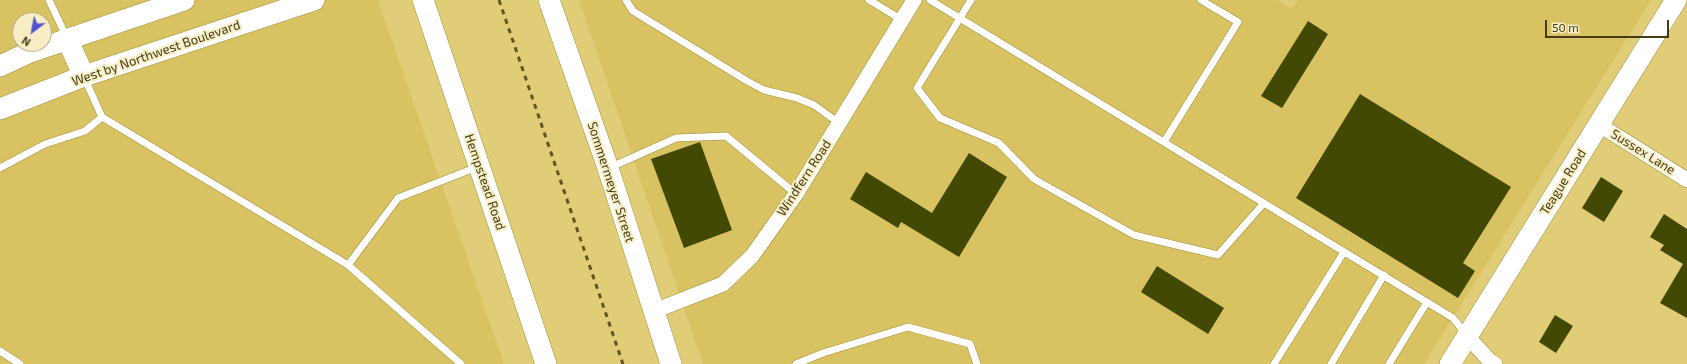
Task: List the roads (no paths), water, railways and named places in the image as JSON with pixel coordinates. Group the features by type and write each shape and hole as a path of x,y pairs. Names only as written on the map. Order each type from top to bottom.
{"street":[{"path":"0,66 30,52 184,0"},
{"name":"West by Northwest Boulevard","path":"0,109 84,76 314,0"},
{"name":"Hempstead Road","path":"423,0 546,364"},
{"name":"Sommermeyer Street","path":"549,0 608,168 671,364"},
{"name":"Windfern Road","path":"654,311 722,284 752,256 796,194 914,0"},
{"name":"Teague Road","path":"1450,364 1676,0"},
{"path":"68,39 84,76"},
{"name":"Sussex Lane","path":"1598,124 1687,180"},
{"path":"1467,336 1490,361 1495,364"}],"lane":[{"path":"49,0 68,39"},
{"path":"626,0 633,11 748,81 764,90 797,98 814,106 839,123"},
{"path":"869,0 902,20"},
{"path":"930,0 1453,318 1467,336"},
{"path":"971,0 917,88 940,118 999,143 1034,179 1134,235 1218,255 1264,203"},
{"path":"1164,142 1238,22 1201,0"},
{"path":"84,76 102,117 348,265 461,364"},
{"path":"0,168 45,144 85,131 102,117"},
{"path":"608,168 676,138 726,136 796,194"},
{"path":"348,265 398,198 480,166"},
{"path":"1274,364 1344,252"},
{"path":"1331,364 1384,275"},
{"path":"1388,364 1427,302"},
{"path":"796,364 823,353 908,327 970,344 977,364"},
{"path":"0,351 20,364"}],"railway":[{"path":"499,0 623,364"}]}
